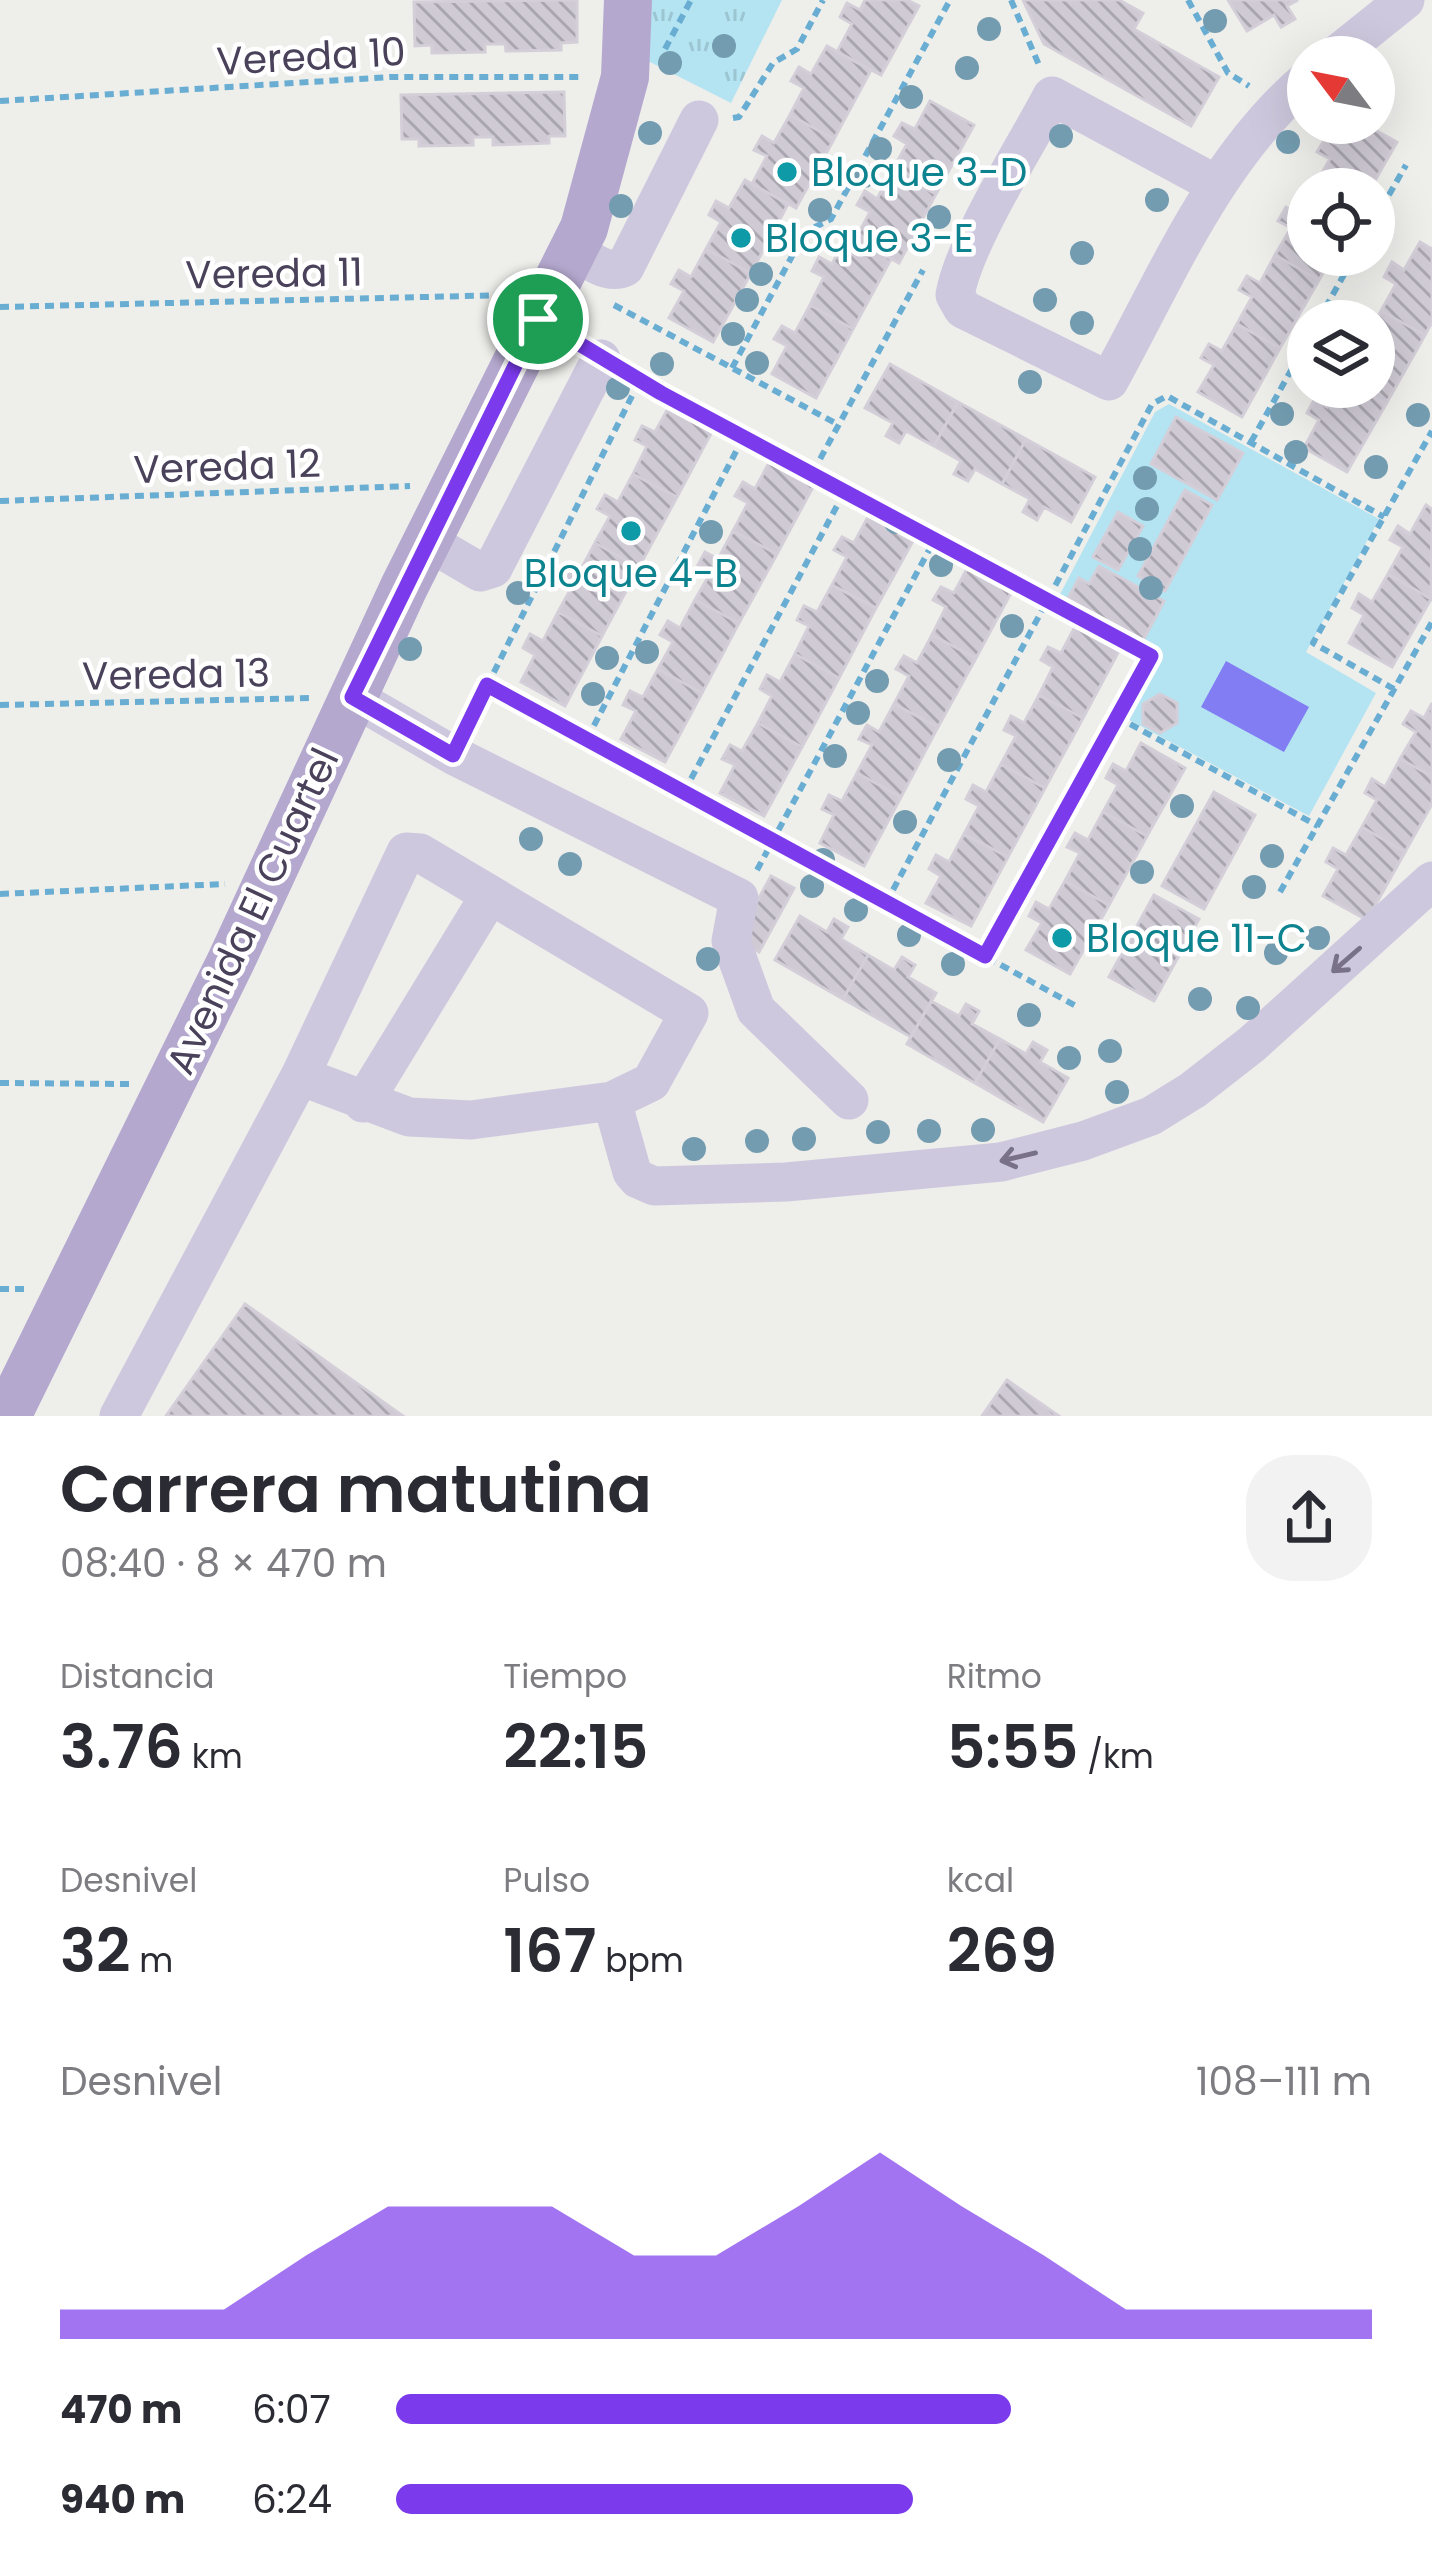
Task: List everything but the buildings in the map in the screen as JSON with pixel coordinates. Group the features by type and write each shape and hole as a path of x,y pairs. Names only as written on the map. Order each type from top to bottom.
{"main road":[{"name":"Avenida El Cuartel","path":"7,1416 231,962 427,541 584,228 625,77 628,0"}],"lane":[{"path":"1360,36 1405,0"},
{"path":"1217,185 1052,96 958,279 955,296 963,309 1109,381 1217,185 1287,97"},
{"path":"560,272 589,260 612,270 625,267 699,120"},
{"path":"427,541 480,572 493,568 601,359"},
{"path":"352,697 453,755 739,898 731,941 756,1010 849,1100"},
{"path":"119,1416 300,1076 406,852 420,853 688,1013 652,1082 612,1101 471,1120 409,1118 300,1076"},
{"path":"612,1101 632,1172 654,1186 786,1182 1000,1162 1083,1141 1150,1116 1193,1090 1252,1044 1432,881"},
{"path":"363,1103 490,895"}],"path":[{"path":"699,120 739,117 773,63 797,49 824,0"},
{"path":"732,368 805,232 831,219 950,0"},
{"path":"1011,0 1052,96"},
{"path":"1188,0 1228,73 1277,105"},
{"name":"Vereda 10","path":"0,101 391,77 625,77"},
{"path":"1395,184 1406,165"},
{"path":"560,272 839,424"},
{"name":"Vereda 11","path":"0,307 560,272"},
{"path":"601,359 1151,656 985,956"},
{"path":"1251,442 1287,378"},
{"path":"453,755 640,380"},
{"path":"886,903 1152,404 1167,396 1384,517"},
{"path":"1394,689 1313,644 1432,431"},
{"path":"587,739 744,436"},
{"name":"Vereda 12","path":"0,501 456,485"},
{"path":"683,792 846,489"},
{"path":"775,842 935,539"},
{"path":"1280,892 1432,622"},
{"path":"487,685 1078,1007"},
{"name":"Vereda 13","path":"0,705 352,697"},
{"path":"1117,717 1318,826"},
{"path":"0,894 265,882"},
{"path":"0,1083 169,1085"}],"green space":[{"path":"642,0 782,0 731,103 640,57"},
{"path":"1169,404 1379,519 1306,652 1376,693 1309,816 1122,716 1155,656 1056,602 1155,412"}],"shaded area":[{"path":"1226,661 1309,707 1284,752 1201,707"}],"place":[{"name":"Bloque 3-D","path":"787,172"},
{"name":"Bloque 3-E","path":"741,238"},
{"name":"Bloque 4-B","path":"631,531"},
{"name":"Bloque 11-C","path":"1062,938"}],"route":[{"path":"538,319 661,393 1151,656 985,956 487,685 453,755 352,697 538,319"}]}
